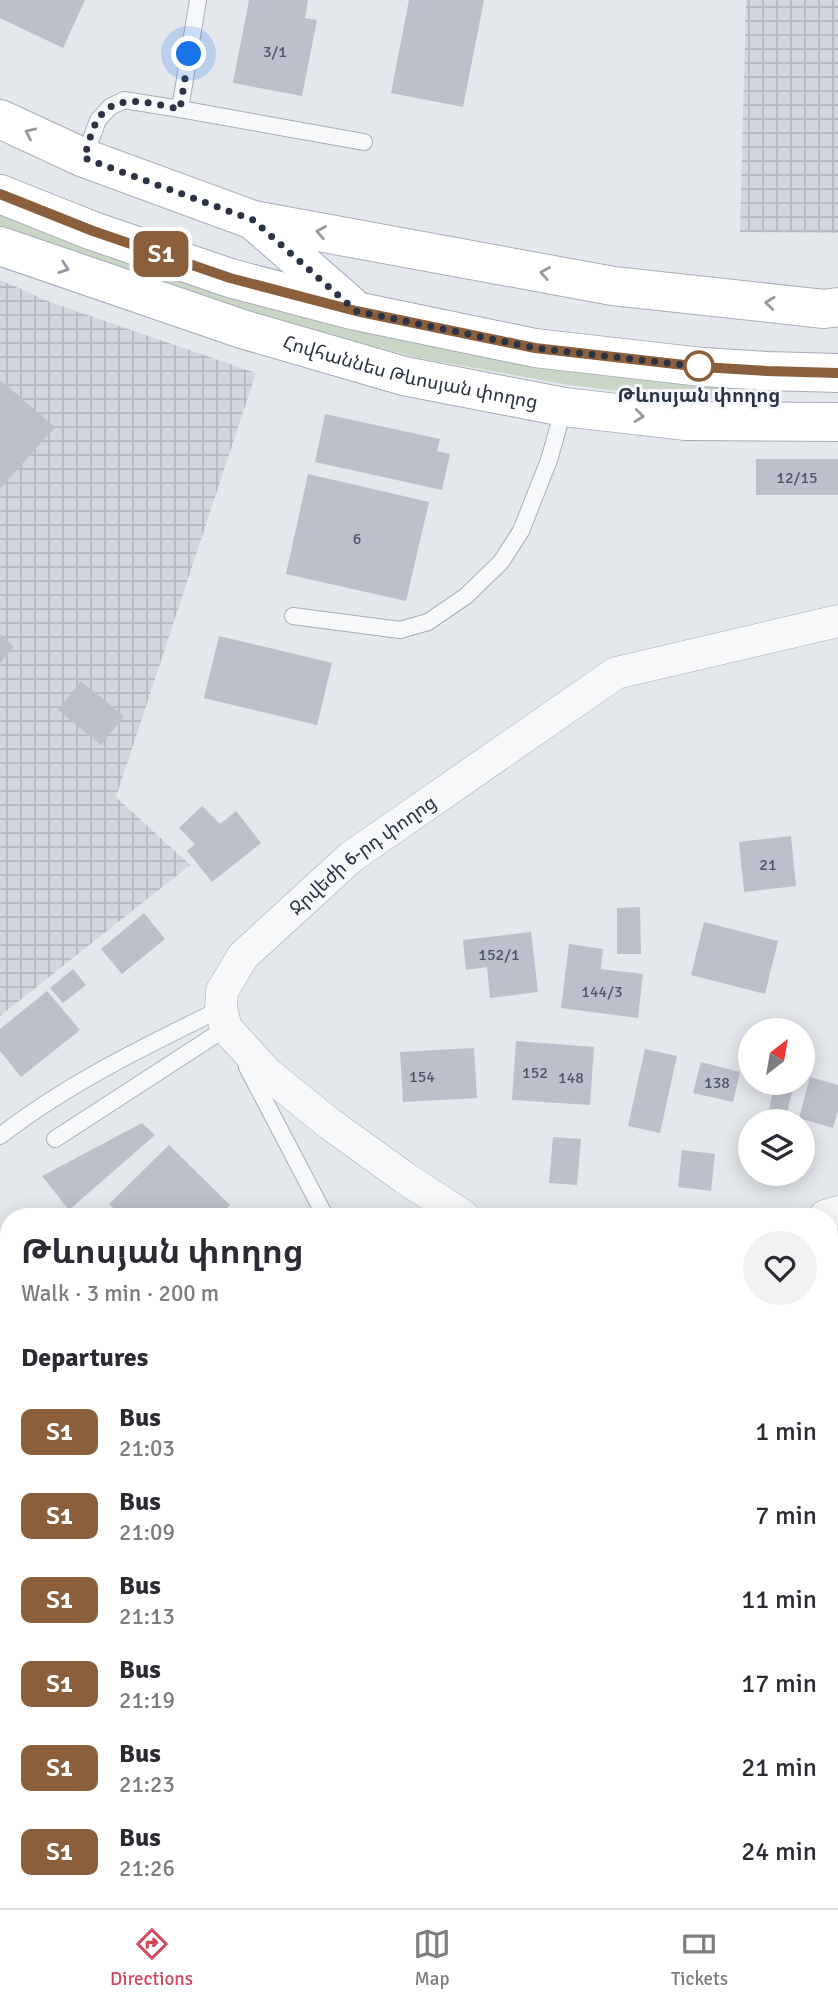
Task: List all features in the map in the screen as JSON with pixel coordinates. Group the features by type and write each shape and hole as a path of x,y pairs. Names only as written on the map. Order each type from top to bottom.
{"main road":[{"path":"0,119 84,158 253,220 613,286 824,309 838,307"},
{"path":"0,194 93,231 230,278 356,311 535,348 702,367 838,373"},
{"path":"253,220 356,311"},
{"name":"Հովհաննես Թևոսյան փողոց","path":"0,246 242,329 404,376 564,407 686,421 838,422"},
{"path":"767,371 792,387 792,404 768,421"}],"street":[{"name":"Ջրվեժի 6-րդ փողոց","path":"224,1019 222,991 243,956 351,856 616,673 838,621"},
{"path":"224,1019 268,1074 330,1124 451,1208"}],"lane":[{"path":"180,109 198,0"},
{"path":"84,158 97,120 110,107 124,100 364,142"},
{"path":"293,616 400,630 428,622 466,596 501,562 521,531 549,460 564,407"},
{"path":"0,1136 32,1111 144,1047 224,1019"},
{"path":"55,1139 224,1019"},
{"path":"224,1019 321,1208"}],"shaded area":[{"path":"746,0 838,0 838,233 740,232"},
{"path":"0,280 50,302 256,373 116,797 190,865 0,1016"}],"green space":[{"path":"0,208 55,230 765,387 762,402 672,397 570,385 419,358 260,317 50,247 0,225"}],"building":[{"path":"0,0 85,0 63,48 0,18"},
{"path":"249,0 308,0 305,18 317,20 302,96 233,83"},
{"path":"409,0 484,0 463,107 391,93"},
{"path":"0,380 55,427 0,489"},
{"path":"325,414 440,439 437,451 450,454 442,490 315,462"},
{"path":"756,459 838,459 838,495 756,495"},
{"path":"308,474 429,502 406,601 286,574"},
{"path":"0,634 14,647 0,663"},
{"path":"219,636 332,663 317,725 204,698"},
{"path":"81,681 124,716 101,745 58,710"},
{"path":"202,806 220,824 236,811 261,843 212,882 187,851 195,844 179,828"},
{"path":"791,836 796,886 744,892 739,842"},
{"path":"640,907 641,954 617,954 617,908"},
{"path":"144,913 165,939 122,974 101,949"},
{"path":"704,922 778,941 765,994 691,975"},
{"path":"531,932 538,992 490,998 487,967 466,970 463,940"},
{"path":"569,944 603,949 601,969 643,974 638,1018 561,1008"},
{"path":"73,969 86,985 63,1003 50,988"},
{"path":"47,991 80,1030 21,1077 0,1051 0,1029"},
{"path":"516,1041 594,1047 590,1105 512,1100"},
{"path":"474,1048 477,1098 403,1102 400,1052"},
{"path":"645,1049 677,1056 660,1133 628,1126"},
{"path":"701,1062 738,1071 733,1102 693,1093"},
{"path":"816,1079 838,1085 838,1111 833,1128 815,1123 815,1109 801,1109 805,1096 816,1096"},
{"path":"772,1096 791,1096 788,1109 769,1109"},
{"path":"142,1123 155,1135 71,1208 67,1208 42,1176"},
{"path":"553,1137 581,1139 577,1185 549,1183"},
{"path":"169,1145 230,1205 227,1208 113,1208 109,1204"},
{"path":"682,1150 715,1154 711,1191 678,1187"}],"bus line":[{"name":"Տ1","path":"0,194 93,231 230,278 356,311 535,348 702,367 838,373"}],"place":[{"name":"Թևոսյան փողոց","path":"699,366"}],"route":[{"path":"189,54 180,109 124,100 110,107 97,120 84,158 253,220 356,311 535,348 702,367 699,366"}]}
